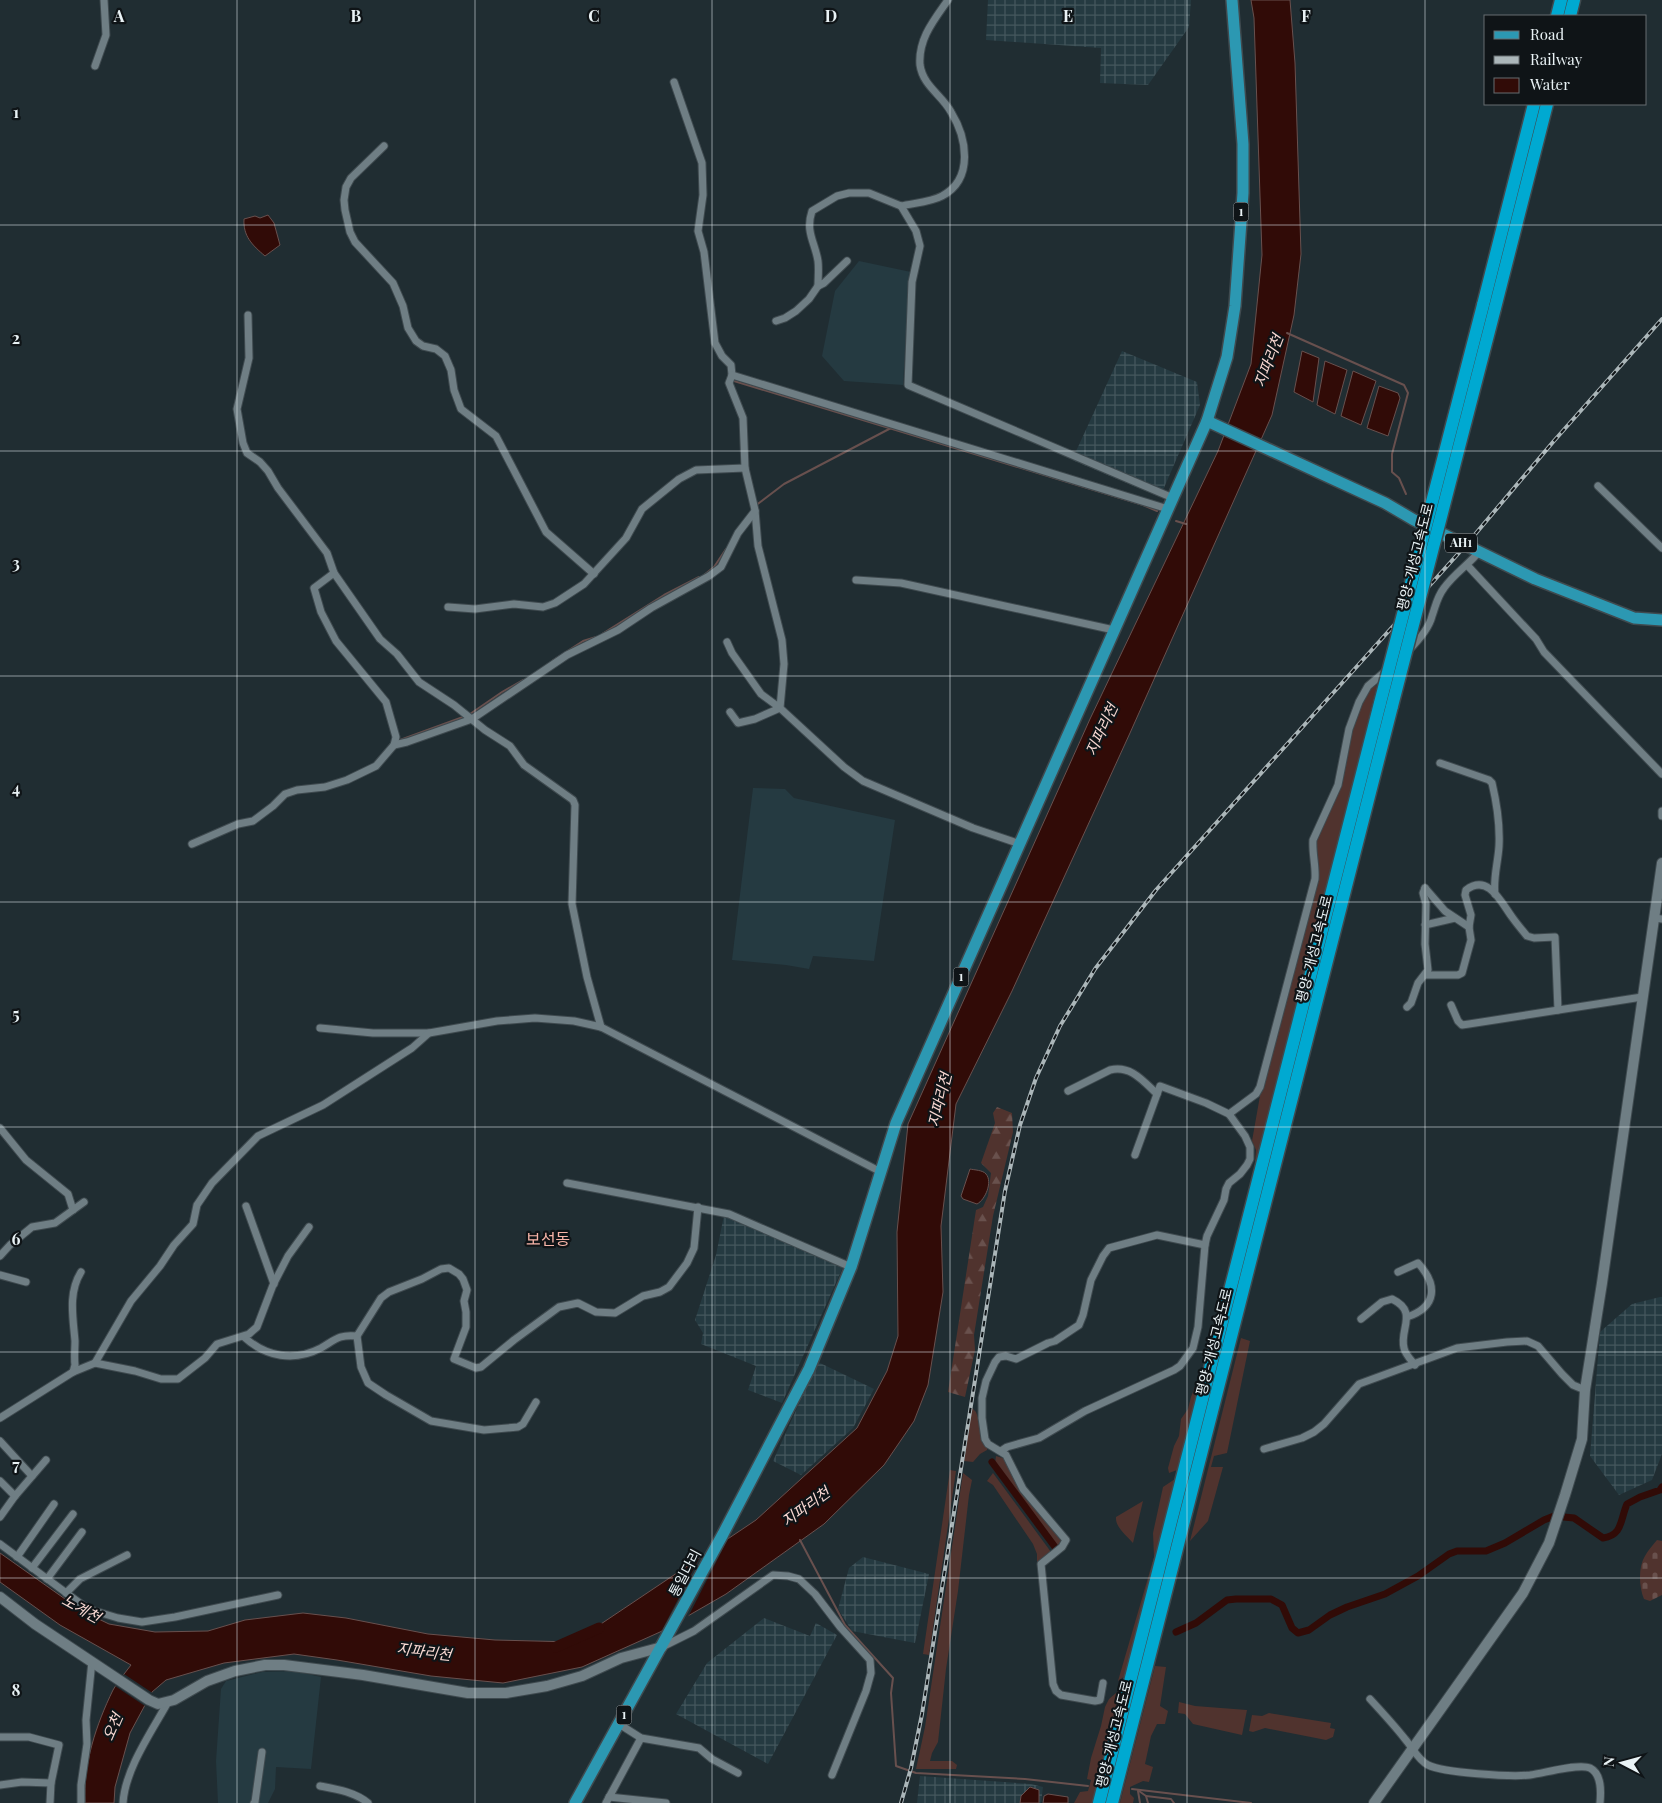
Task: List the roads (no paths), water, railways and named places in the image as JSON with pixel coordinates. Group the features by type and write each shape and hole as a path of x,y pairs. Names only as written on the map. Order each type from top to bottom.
{"highway":[{"path":"1557,15 1561,0"},
{"path":"1570,15 1574,0"},
{"name":"평양-개성고속도로","path":"1489,306 1534,105"},
{"name":"평양-개성고속도로","path":"1099,1803 1489,306 1547,105"},
{"name":"평양-개성고속도로","path":"1112,1803 1386,705"}],"main road":[{"name":"1","path":"851,1267 896,1123 1207,421 1227,357 1235,306 1243,193 1243,144 1232,0"},
{"name":"AH1","path":"1207,421 1385,503 1414,520 1535,579 1609,610 1634,618 1662,620"},
{"name":"통일다리","path":"662,1647 809,1369 851,1267"},
{"name":"1","path":"575,1803 662,1647"}],"street":[{"path":"95,66 106,35 104,0"},
{"path":"901,206 941,197 957,184 965,160 963,139 951,111 924,78 920,66 924,37 948,0"},
{"path":"674,82 702,163 703,195 698,231 704,252 715,344 722,356 730,364 732,375 729,383 743,418 745,468 755,511 758,546 782,640 784,664 780,708"},
{"path":"384,146 351,178 346,187 344,200 350,232 355,242 393,283 403,306 408,328 416,341 423,346 436,349 445,356 451,370 454,390 461,409 496,436 546,532 594,574"},
{"path":"818,286 818,260 809,234 809,220 812,211 837,196 855,193 879,196 901,206 916,231 920,246 912,282 908,385 1170,504"},
{"path":"776,321 796,311 809,299 818,286 824,283 847,261"},
{"path":"248,315 249,358 237,409 242,443 247,453 260,462 268,472 282,494 328,553 334,573 380,639 398,654 419,682 510,746 524,765 573,800 576,812 572,904 583,959 601,1027"},
{"path":"732,375 1170,504"},
{"path":"448,607 475,609 514,604 543,608 555,604 584,584 594,574 626,538 642,509 679,479 696,470 745,468"},
{"path":"1598,486 1662,548"},
{"path":"394,745 472,719 567,655 618,630 651,608 709,576 721,567 738,533 755,511"},
{"path":"1229,1114 1256,1094 1260,1087 1315,879 1316,868 1312,850 1313,840 1338,785 1348,729 1360,702 1368,686 1420,638 1430,622 1436,600 1444,587 1479,552"},
{"path":"1467,565 1536,640 1544,652 1662,774"},
{"path":"192,844 238,824 253,821 274,806 285,794 297,790 325,787 347,780 376,766 394,745 396,736 386,702 336,641 321,612 315,595 314,588 334,573"},
{"path":"856,580 901,583 1114,630"},
{"path":"727,642 732,653 761,694 780,708 844,767 863,781 973,828 1020,844"},
{"path":"730,712 738,723 755,719 780,708"},
{"path":"1440,763 1474,774 1492,783 1499,818 1498,854 1494,883 1496,894"},
{"path":"1662,811 1662,816"},
{"path":"1374,1803 1523,1593 1549,1543 1582,1439 1585,1390 1642,997 1658,919 1662,863"},
{"path":"1425,976 1458,975 1462,973 1471,940 1469,927 1471,915 1465,895 1466,890 1471,886 1479,884 1500,898 1527,936 1534,938 1556,937 1558,1010"},
{"path":"1407,1007 1411,1002 1418,983 1425,976 1429,965 1425,944 1426,904 1423,893 1425,888 1445,911 1469,927"},
{"path":"1425,925 1454,918"},
{"path":"1451,1005 1458,1021 1462,1024 1642,997"},
{"path":"320,1028 373,1033 429,1033 497,1021 535,1018 574,1020 601,1027 881,1172"},
{"path":"96,1363 131,1301 193,1224 197,1205 212,1183 258,1136 323,1105 412,1048 429,1033"},
{"path":"1068,1090 1117,1069 1126,1069 1133,1072 1157,1094"},
{"path":"1001,1451 1007,1447 1038,1438 1085,1411 1180,1366 1193,1348 1198,1327 1205,1245 1224,1200 1226,1188 1240,1174 1250,1159 1250,1147 1245,1136 1229,1114 1206,1103 1160,1086 1135,1155"},
{"path":"0,1128 26,1160 68,1194 73,1210"},
{"path":"567,1183 729,1214 851,1267"},
{"path":"0,1256 32,1226 55,1224 84,1202"},
{"path":"246,1206 274,1284"},
{"path":"536,1402 521,1426 518,1427 484,1430 431,1421 368,1383 361,1367 357,1336 381,1298 388,1292 422,1279 441,1269 449,1268 459,1274 467,1290 464,1301 467,1318 466,1326 454,1359 476,1368 482,1367 514,1340 559,1307 578,1303 596,1312 615,1313 643,1296 660,1292 669,1287 687,1263 694,1248 698,1207"},
{"path":"0,1418 72,1372 96,1363 135,1371 161,1379 178,1379 205,1358 217,1344 224,1340 244,1337 257,1327 274,1284 288,1256 309,1227"},
{"path":"1103,1683 1100,1700 1095,1701 1061,1695 1056,1691 1053,1684 1041,1564 1062,1547 1066,1540 1023,1489 1010,1461 1001,1451 988,1444 985,1439 982,1398 986,1381 999,1357 1006,1356 1016,1359 1048,1343 1055,1342 1079,1325 1091,1280 1109,1248 1157,1235 1205,1245"},
{"path":"1398,1272 1418,1263 1424,1269 1430,1281 1432,1293 1430,1304 1419,1313 1408,1317"},
{"path":"72,1372 75,1366 73,1290 81,1272"},
{"path":"0,1275 26,1282"},
{"path":"1361,1319 1382,1302 1392,1299 1400,1303 1408,1317 1403,1340 1404,1349 1414,1365"},
{"path":"244,1337 263,1351 276,1356 290,1356 312,1351 337,1337 345,1335 357,1336"},
{"path":"1264,1449 1302,1438 1314,1432 1324,1424 1359,1384 1458,1348 1507,1342 1527,1342 1538,1346 1573,1385 1585,1390"},
{"path":"0,1441 32,1476"},
{"path":"0,1517 15,1496 46,1460"},
{"path":"0,1481 15,1496"},
{"path":"17,1557 54,1504"},
{"path":"32,1568 73,1514"},
{"path":"48,1580 82,1532"},
{"path":"0,1544 62,1592 88,1609 104,1615 142,1622 175,1617 278,1595"},
{"path":"62,1592 80,1579 127,1555"},
{"path":"0,1597 158,1704 174,1700 207,1681 235,1671 265,1665 284,1665 363,1674 468,1693 506,1693 548,1686 582,1676 621,1658 662,1647 694,1631 773,1575 788,1576 798,1579 815,1594 841,1628 870,1660 871,1673 866,1691 832,1776"},
{"path":"82,1803 81,1785 92,1661"},
{"path":"1370,1699 1407,1741 1412,1750 1427,1765 1441,1769 1495,1775 1530,1775 1581,1766 1595,1771 1599,1778 1600,1803"},
{"path":"123,1803 125,1787 137,1758 168,1702"},
{"path":"619,1724 641,1738 699,1748 712,1759 738,1773"},
{"path":"0,1736 28,1737 59,1745 51,1783 50,1803"},
{"path":"641,1738 607,1800 666,1803"},
{"path":"254,1803 262,1752"},
{"path":"0,1785 22,1782 51,1783"},
{"path":"320,1786 337,1789 363,1799 368,1803"}],"water":[{"name":"오천","path":"1251,0 1290,0 1295,63 1301,254 1294,315 1272,415 1012,991 956,1104 941,1226 943,1292 928,1385 914,1421 884,1465 824,1524 726,1594 660,1632 582,1667 503,1683 431,1676 294,1654 224,1663 166,1680 152,1692 130,1733 115,1787 114,1803 85,1803 88,1759 96,1731 113,1690 131,1665 60,1625 0,1582 0,1553 82,1611 109,1624 155,1632 208,1631 245,1620 303,1613 346,1618 428,1634 495,1640 574,1642 756,1520 857,1428 887,1371 898,1336 897,1232 908,1124 1090,719 1218,451 1251,364 1262,255 1254,18"},
{"path":"268,215 274,223 280,245 265,256 249,240 245,230 244,219 255,216 260,218"},
{"path":"1302,351 1319,358 1313,402 1294,392"},
{"path":"1325,361 1347,370 1335,414 1317,405"},
{"path":"1353,371 1376,381 1361,425 1341,416"},
{"path":"1379,386 1398,393 1400,398 1388,436 1367,428"},
{"path":"970,1169 986,1174 989,1182 983,1199 977,1204 963,1199 961,1196"},
{"path":"1030,1787 1039,1790 1039,1803 1020,1803 1021,1796"},
{"path":"1048,1794 1068,1797 1068,1803 1043,1803 1044,1796"}],"waterway":[{"path":"1287,333 1404,385 1408,393 1392,454 1392,472 1399,478 1406,494"},
{"path":"734,381 1143,505 1157,511"},
{"path":"755,506 784,484 891,428"},
{"path":"1176,521 1186,524"},
{"path":"704,575 714,567 726,549"},
{"path":"602,634 664,595 699,577"},
{"path":"552,661 583,641 596,637"},
{"path":"470,714 523,680"},
{"path":"400,740 463,717"},
{"path":"992,1462 1055,1547"},
{"path":"1176,1632 1196,1623 1227,1600 1236,1599 1271,1599 1282,1605 1292,1628 1298,1633 1309,1630 1330,1615 1385,1594 1418,1576 1449,1554 1457,1551 1486,1551 1505,1543 1554,1516 1574,1518 1603,1538 1614,1534 1620,1526 1627,1504 1660,1490 1662,1487"},
{"path":"800,1540 845,1625 893,1678 891,1693 896,1766 916,1773 1025,1779 1088,1786"},
{"name":"지파리천","path":"556,1647 599,1628"},
{"path":"1132,1789 1251,1803"},
{"path":"1138,1791 1140,1803"},
{"path":"1139,1791 1146,1796 1148,1803"},
{"path":"1146,1796 1171,1799 1174,1803"}],"railway":[{"path":"901,1803 911,1768 922,1714 1005,1191 1020,1125 1036,1078 1060,1026 1095,969 1156,890 1466,545 1553,442 1662,319"}],"district":[{"name":"보선동","path":"548,1239"}],"water label":[{"name":"노계천","path":"81,1609"}]}
